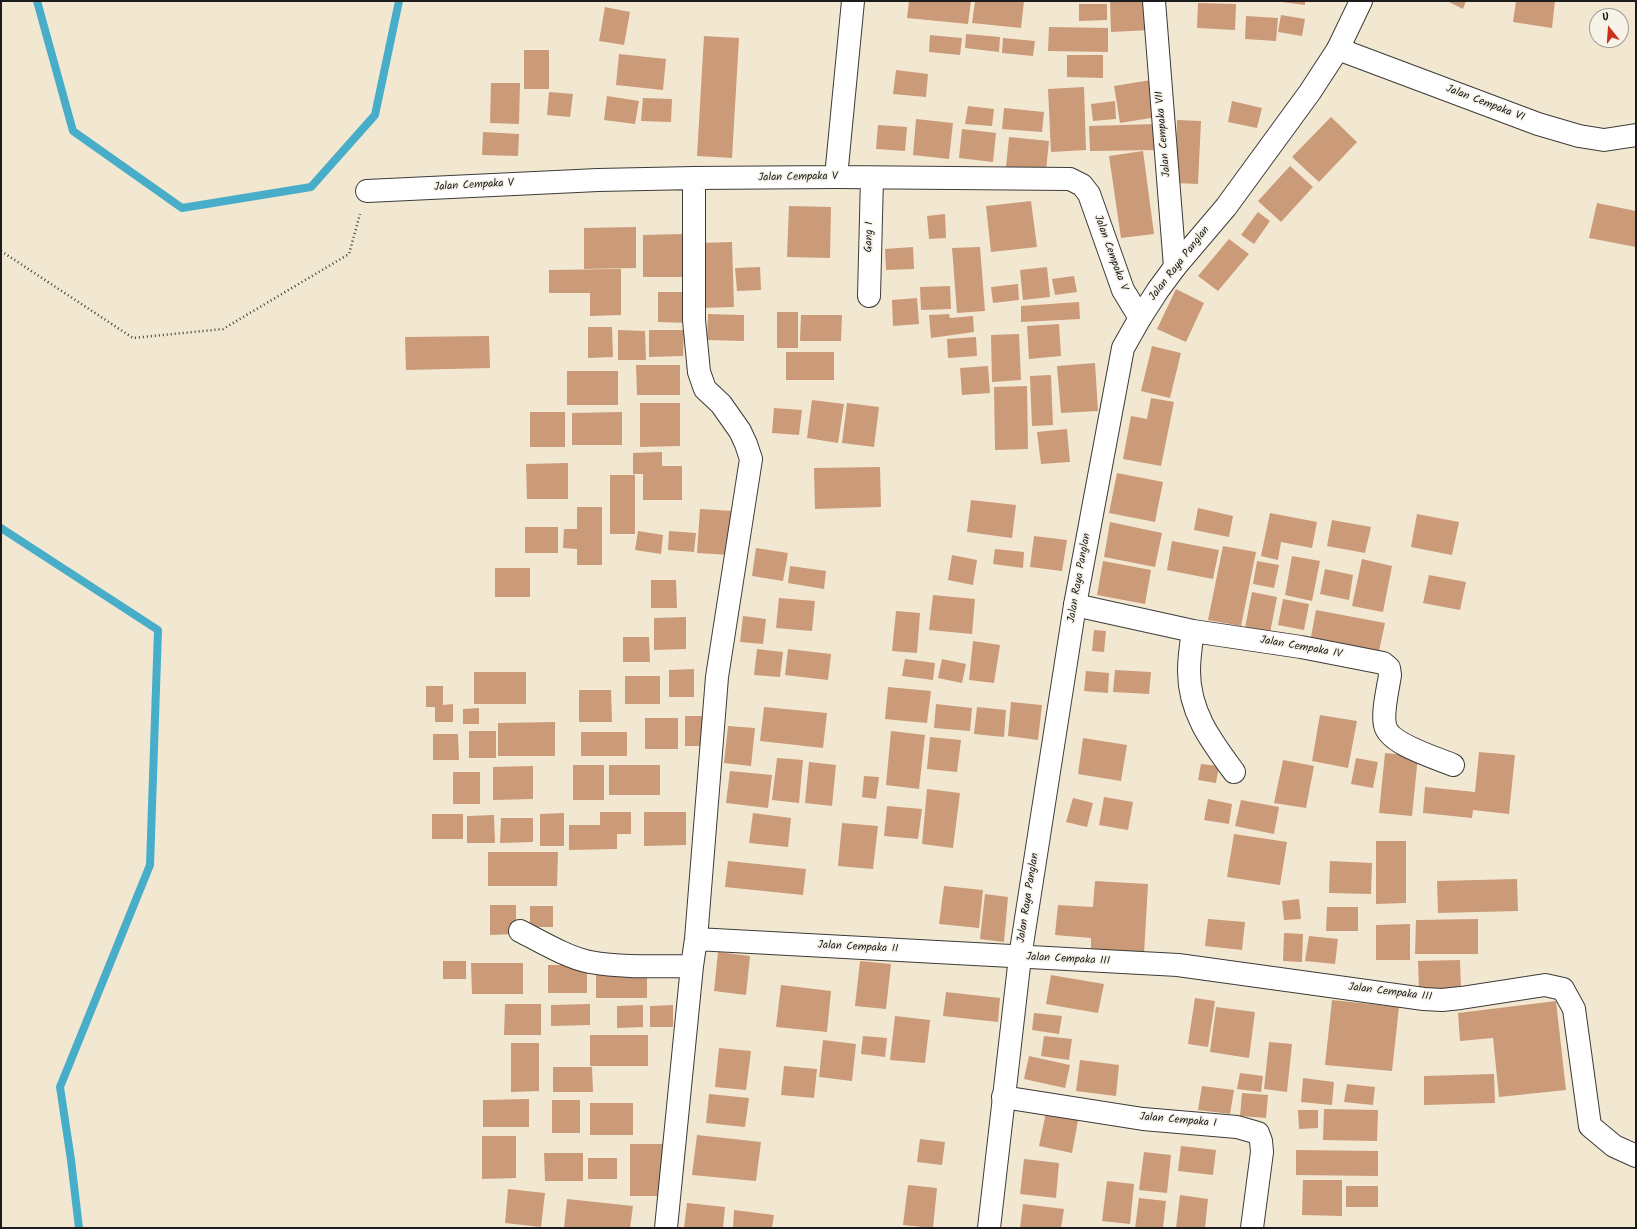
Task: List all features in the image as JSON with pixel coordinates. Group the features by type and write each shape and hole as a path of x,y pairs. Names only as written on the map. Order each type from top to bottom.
{"street":[{"path":"836,177 854,1"},
{"name":"Jalan Cempaka VII","path":"1154,1 1175,267"},
{"name":"Jalan Raya Panglan","path":"989,1228 1002,1125 1003,1097 1020,957 1075,605 1123,348 1140,318 1175,267 1226,207 1310,92 1338,49 1361,1"},
{"name":"Jalan Cempaka VI","path":"1338,49 1538,124 1579,136 1604,140 1636,135"},
{"name":"Jalan Cempaka V","path":"367,191 598,180 694,178 836,177 1070,179 1082,185 1089,194 1123,290 1140,318"},
{"path":"666,1228 696,939 717,677 751,459 740,431 721,404 705,389 698,372 694,320 694,178"},
{"name":"Gang I","path":"869,296 872,178"},
{"name":"Jalan Cempaka IV","path":"1075,605 1193,631 1301,647 1383,663 1389,668 1390,675 1384,723 1389,733 1396,741 1453,765"},
{"path":"1193,631 1189,671 1191,696 1206,734 1234,772"},
{"path":"520,931 556,950 589,962 618,965 692,966"},
{"name":"Jalan Cempaka II","path":"696,939 1020,957"},
{"name":"Jalan Cempaka III","path":"1020,957 1178,965 1424,999 1442,1000 1461,998 1545,985 1563,989 1574,1009 1590,1126 1614,1146 1636,1156"},
{"name":"Jalan Cempaka I","path":"1003,1097 1143,1119 1237,1127 1258,1133 1261,1141 1262,1152 1252,1228"}],"path":[{"path":"1,251 133,338 224,329 349,254 367,191"}],"building":[{"path":"909,1 971,1 968,24 907,18"},
{"path":"975,1 1024,1 1021,28 972,23"},
{"path":"1110,1 1151,1 1152,30 1111,32"},
{"path":"1274,1 1305,1 1305,5"},
{"path":"1447,1 1466,1 1463,9"},
{"path":"1516,1 1555,1 1552,28 1513,22"},
{"path":"1198,3 1236,4 1235,30 1197,28"},
{"path":"1079,4 1107,4 1107,20 1079,21"},
{"path":"605,7 630,12 624,45 599,41"},
{"path":"1281,15 1305,19 1302,36 1278,32"},
{"path":"1246,16 1278,18 1276,41 1245,39"},
{"path":"1049,27 1108,28 1108,52 1048,51"},
{"path":"966,34 1000,37 999,52 965,48"},
{"path":"930,35 962,38 960,55 929,52"},
{"path":"704,36 739,38 732,158 697,156"},
{"path":"1003,38 1035,41 1033,56 1002,53"},
{"path":"524,50 549,50 549,89 524,89"},
{"path":"619,54 666,59 663,90 616,85"},
{"path":"1067,55 1103,55 1103,78 1067,77"},
{"path":"896,70 928,74 926,97 893,94"},
{"path":"1151,80 1157,117 1120,123 1114,86"},
{"path":"491,83 520,83 519,124 490,123"},
{"path":"1084,87 1086,150 1051,152 1048,89"},
{"path":"549,92 573,94 570,117 547,115"},
{"path":"607,96 639,101 635,124 604,120"},
{"path":"643,98 672,99 671,122 641,121"},
{"path":"1115,101 1116,119 1093,121 1091,104"},
{"path":"1232,101 1262,108 1257,128 1228,122"},
{"path":"968,106 994,109 992,126 965,124"},
{"path":"1004,108 1044,112 1042,132 1002,129"},
{"path":"1331,117 1357,142 1319,182 1292,157"},
{"path":"916,119 953,123 949,159 913,155"},
{"path":"1177,120 1201,121 1198,184 1175,183"},
{"path":"1156,124 1157,150 1090,151 1089,126"},
{"path":"878,125 907,127 905,151 876,149"},
{"path":"962,129 996,133 993,162 959,158"},
{"path":"483,132 519,134 518,156 482,155"},
{"path":"1009,137 1049,141 1046,171 1006,167"},
{"path":"1143,151 1154,234 1121,238 1109,156"},
{"path":"1290,166 1313,187 1281,222 1258,201"},
{"path":"1031,201 1037,247 991,252 986,206"},
{"path":"1597,203 1636,211 1636,247 1589,238"},
{"path":"789,206 831,207 830,258 787,257"},
{"path":"1258,212 1270,221 1254,244 1241,235"},
{"path":"945,214 946,238 929,239 927,216"},
{"path":"636,227 636,268 584,269 584,228"},
{"path":"683,234 683,277 643,277 643,235"},
{"path":"1229,239 1249,254 1218,291 1198,276"},
{"path":"732,242 734,307 702,308 700,243"},
{"path":"913,247 914,269 886,270 885,249"},
{"path":"980,247 985,311 957,313 952,248"},
{"path":"760,267 761,290 737,291 735,268"},
{"path":"1047,267 1050,297 1023,300 1020,270"},
{"path":"621,269 621,315 590,316 590,293 549,293 549,270"},
{"path":"1074,276 1077,292 1055,295 1052,279"},
{"path":"1018,284 1019,300 993,303 991,287"},
{"path":"950,286 951,309 921,310 920,287"},
{"path":"1176,289 1204,303 1186,342 1157,329"},
{"path":"658,292 687,292 688,323 658,322"},
{"path":"917,298 919,324 893,326 892,300"},
{"path":"1079,302 1080,319 1021,322 1021,306"},
{"path":"777,312 798,312 798,348 777,348"},
{"path":"708,314 744,315 744,341 707,340"},
{"path":"949,314 950,318 973,316 974,332 931,338 929,315"},
{"path":"801,315 842,315 841,341 800,341"},
{"path":"1059,324 1061,356 1029,359 1027,326"},
{"path":"588,327 612,327 613,357 588,358"},
{"path":"618,330 645,331 646,360 618,360"},
{"path":"649,330 684,330 683,356 649,357"},
{"path":"1019,334 1021,380 992,382 991,335"},
{"path":"489,336 490,368 406,370 405,337"},
{"path":"976,337 977,356 948,358 947,339"},
{"path":"1152,346 1181,353 1170,398 1141,391"},
{"path":"786,352 834,352 834,380 786,380"},
{"path":"1095,363 1098,411 1061,413 1057,366"},
{"path":"636,365 680,365 680,395 637,395"},
{"path":"988,366 990,393 962,395 960,368"},
{"path":"567,371 618,371 618,405 567,405"},
{"path":"1051,375 1053,425 1032,426 1030,376"},
{"path":"1027,386 1028,449 995,450 994,387"},
{"path":"1151,398 1174,402 1161,466 1123,459 1131,416 1147,419"},
{"path":"812,400 844,404 838,443 807,438"},
{"path":"640,403 680,403 680,446 640,447"},
{"path":"847,403 879,407 874,447 842,443"},
{"path":"774,408 802,410 799,435 772,433"},
{"path":"530,412 565,412 565,447 530,447"},
{"path":"622,412 622,445 572,445 572,413"},
{"path":"1067,429 1070,462 1041,464 1037,432"},
{"path":"662,452 662,466 682,466 682,500 643,500 643,474 633,474 633,453"},
{"path":"568,463 568,499 527,499 526,464"},
{"path":"880,467 881,507 815,509 814,468"},
{"path":"1117,473 1163,482 1155,522 1109,513"},
{"path":"610,475 635,475 635,534 610,534"},
{"path":"971,500 1016,505 1012,538 967,532"},
{"path":"577,507 602,507 602,565 577,565 577,549 563,548 564,529 577,529"},
{"path":"1198,508 1233,516 1229,537 1194,530"},
{"path":"700,509 733,511 730,555 697,553"},
{"path":"1270,513 1317,522 1312,548 1281,542 1278,560 1261,556"},
{"path":"1417,514 1459,522 1452,555 1411,547"},
{"path":"1332,520 1371,527 1365,553 1327,546"},
{"path":"1110,522 1162,533 1155,567 1104,557"},
{"path":"525,527 558,527 558,553 525,553"},
{"path":"638,531 663,535 661,554 635,550"},
{"path":"669,531 696,533 694,552 668,550"},
{"path":"1034,536 1067,540 1062,571 1030,567"},
{"path":"1172,541 1219,550 1213,579 1167,570"},
{"path":"1223,546 1256,552 1241,626 1208,620"},
{"path":"756,548 788,553 783,581 752,576"},
{"path":"995,549 1024,552 1023,568 993,564"},
{"path":"952,555 977,560 973,585 948,580"},
{"path":"1292,556 1320,561 1312,601 1285,595"},
{"path":"1362,559 1392,566 1383,612 1352,606"},
{"path":"1103,561 1151,570 1145,604 1097,595"},
{"path":"1257,561 1279,565 1274,588 1253,584"},
{"path":"790,566 826,571 824,589 788,583"},
{"path":"495,568 530,568 530,597 495,597"},
{"path":"1325,569 1353,575 1349,600 1320,594"},
{"path":"1429,575 1466,582 1460,610 1423,603"},
{"path":"651,580 676,580 677,608 651,608"},
{"path":"1252,592 1277,597 1270,633 1245,628"},
{"path":"933,595 975,599 972,634 929,630"},
{"path":"779,598 815,601 812,631 776,628"},
{"path":"1283,599 1309,604 1304,630 1278,625"},
{"path":"1316,610 1385,623 1379,651 1311,637"},
{"path":"896,611 920,613 917,653 892,651"},
{"path":"743,616 766,619 763,644 740,642"},
{"path":"686,617 686,649 654,650 654,618"},
{"path":"1094,630 1106,631 1104,652 1092,651"},
{"path":"623,637 649,637 650,662 623,662"},
{"path":"973,641 1000,645 994,683 969,680"},
{"path":"757,649 783,652 780,677 754,675"},
{"path":"788,649 831,654 828,680 785,675"},
{"path":"905,659 935,663 933,680 902,676"},
{"path":"942,659 966,664 962,683 938,678"},
{"path":"694,669 694,697 669,697 669,670"},
{"path":"1115,670 1151,672 1149,694 1113,692"},
{"path":"1086,671 1109,673 1108,693 1084,691"},
{"path":"474,672 526,672 526,704 474,704"},
{"path":"625,676 660,676 660,704 625,704"},
{"path":"426,686 443,686 443,705 453,704 453,722 435,722 435,707 426,707"},
{"path":"888,687 931,691 927,723 885,719"},
{"path":"579,690 611,690 612,722 579,722"},
{"path":"1011,702 1042,705 1038,740 1008,736"},
{"path":"936,704 972,708 970,731 934,728"},
{"path":"764,707 827,713 823,748 760,741"},
{"path":"977,707 1006,710 1004,737 974,734"},
{"path":"479,708 479,724 463,724 463,709"},
{"path":"1320,715 1357,721 1348,768 1312,761"},
{"path":"685,716 711,716 711,746 685,746"},
{"path":"645,718 678,718 678,749 645,749"},
{"path":"555,722 555,756 498,756 498,723"},
{"path":"728,726 755,728 751,766 724,763"},
{"path":"469,731 496,731 496,758 469,758"},
{"path":"891,731 925,735 919,789 886,785"},
{"path":"581,732 627,732 627,756 581,756"},
{"path":"433,734 458,734 459,760 433,760"},
{"path":"930,737 961,740 957,772 927,769"},
{"path":"1083,738 1127,745 1121,781 1078,774"},
{"path":"1479,752 1515,755 1509,814 1473,810 1472,818 1423,813 1425,787 1475,792"},
{"path":"1385,753 1418,756 1412,816 1379,813"},
{"path":"777,758 803,760 799,803 772,800"},
{"path":"1356,758 1378,762 1373,788 1351,784"},
{"path":"1283,760 1314,766 1306,808 1274,803"},
{"path":"809,762 836,765 832,806 805,803"},
{"path":"1201,764 1219,766 1216,783 1198,780"},
{"path":"573,765 604,765 604,800 573,800"},
{"path":"609,765 660,765 660,795 609,795"},
{"path":"533,766 533,799 493,800 493,767"},
{"path":"730,771 772,775 768,808 726,803"},
{"path":"453,772 480,772 480,804 453,804"},
{"path":"864,776 879,777 876,799 862,797"},
{"path":"927,789 960,793 953,848 922,844"},
{"path":"1104,797 1133,802 1128,830 1099,825"},
{"path":"1073,798 1093,803 1087,827 1066,822"},
{"path":"1208,799 1232,804 1229,824 1204,820"},
{"path":"1241,800 1279,807 1274,834 1235,826"},
{"path":"887,806 922,809 918,839 884,836"},
{"path":"600,812 631,812 631,834 617,834 617,849 569,850 569,825 600,825"},
{"path":"644,812 686,812 686,845 644,846"},
{"path":"564,813 564,846 540,846 540,814"},
{"path":"753,813 791,818 788,847 749,843"},
{"path":"432,814 463,814 463,839 432,839"},
{"path":"494,815 495,843 467,843 467,816"},
{"path":"501,818 533,818 533,842 500,843"},
{"path":"842,823 878,826 873,869 838,866"},
{"path":"1234,834 1287,842 1280,885 1227,877"},
{"path":"1376,841 1406,841 1406,903 1376,904"},
{"path":"488,852 558,852 557,886 488,886"},
{"path":"728,861 806,869 803,895 725,887"},
{"path":"1330,861 1372,863 1371,894 1329,893"},
{"path":"1517,879 1518,911 1438,913 1437,881"},
{"path":"1095,881 1148,884 1144,954 1091,950 1091,938 1055,935 1058,905 1093,907"},
{"path":"944,886 983,890 979,928 939,924"},
{"path":"985,894 1008,897 1004,942 980,939"},
{"path":"1299,899 1301,919 1284,920 1282,901"},
{"path":"490,905 516,905 516,934 490,935"},
{"path":"530,906 553,906 553,927 530,927"},
{"path":"1327,907 1358,907 1358,931 1326,931"},
{"path":"1208,919 1245,922 1242,950 1205,946"},
{"path":"1478,919 1478,954 1415,954 1416,920"},
{"path":"1410,924 1410,960 1376,960 1376,925"},
{"path":"1284,933 1303,934 1302,962 1283,961"},
{"path":"1309,936 1338,939 1335,964 1305,961"},
{"path":"718,952 750,956 746,995 714,991"},
{"path":"1460,960 1461,990 1419,991 1418,961"},
{"path":"443,961 466,961 466,979 443,979"},
{"path":"860,961 891,964 886,1009 855,1006"},
{"path":"471,963 523,963 523,994 472,994"},
{"path":"548,965 587,965 587,993 548,993"},
{"path":"647,967 647,998 596,998 596,968"},
{"path":"1051,975 1104,984 1098,1013 1046,1004"},
{"path":"781,985 831,991 827,1032 776,1027"},
{"path":"946,992 1000,998 998,1022 943,1016"},
{"path":"1195,998 1215,1001 1208,1047 1188,1044"},
{"path":"1332,1000 1399,1007 1392,1071 1325,1065"},
{"path":"1556,1001 1566,1090 1499,1097 1493,1038 1460,1041 1458,1013"},
{"path":"505,1004 541,1004 541,1035 504,1035"},
{"path":"590,1004 590,1025 551,1026 551,1005"},
{"path":"643,1005 643,1027 617,1028 617,1006"},
{"path":"673,1005 673,1027 650,1027 650,1006"},
{"path":"1216,1007 1255,1012 1249,1058 1210,1052"},
{"path":"1034,1013 1062,1016 1059,1034 1032,1030"},
{"path":"895,1016 930,1020 925,1063 890,1060"},
{"path":"590,1035 648,1035 648,1066 590,1066"},
{"path":"863,1036 887,1038 885,1057 861,1054"},
{"path":"1044,1036 1072,1039 1069,1060 1041,1056"},
{"path":"823,1040 856,1044 852,1081 819,1077"},
{"path":"1269,1042 1292,1044 1287,1092 1264,1089"},
{"path":"511,1043 539,1043 539,1091 511,1092"},
{"path":"719,1048 751,1051 746,1090 715,1087"},
{"path":"1029,1056 1070,1065 1065,1088 1024,1079"},
{"path":"1080,1060 1119,1065 1116,1096 1076,1091"},
{"path":"784,1066 817,1069 814,1098 781,1095"},
{"path":"553,1067 592,1067 593,1092 553,1092"},
{"path":"1240,1073 1263,1076 1261,1092 1237,1089"},
{"path":"1494,1074 1495,1103 1424,1105 1424,1076"},
{"path":"1303,1078 1334,1082 1332,1105 1301,1102"},
{"path":"1347,1084 1375,1087 1373,1105 1344,1102"},
{"path":"1202,1086 1234,1090 1230,1114 1198,1110"},
{"path":"1242,1093 1268,1095 1266,1118 1240,1116"},
{"path":"709,1094 749,1098 745,1127 706,1123"},
{"path":"529,1099 529,1127 483,1127 483,1100"},
{"path":"552,1100 580,1100 580,1133 552,1133"},
{"path":"590,1103 633,1103 633,1135 590,1135"},
{"path":"1047,1108 1079,1115 1072,1153 1039,1146"},
{"path":"1324,1109 1378,1110 1377,1141 1323,1140"},
{"path":"1298,1110 1318,1110 1318,1128 1299,1129"},
{"path":"697,1135 761,1142 756,1181 692,1175"},
{"path":"482,1136 516,1136 516,1178 482,1179"},
{"path":"920,1139 945,1142 942,1165 917,1162"},
{"path":"630,1144 668,1144 668,1196 630,1196"},
{"path":"1181,1146 1216,1150 1213,1175 1178,1171"},
{"path":"1296,1150 1378,1151 1378,1176 1296,1175"},
{"path":"1144,1152 1171,1155 1167,1193 1139,1190"},
{"path":"544,1153 583,1153 583,1181 545,1181"},
{"path":"588,1158 617,1158 617,1179 588,1179"},
{"path":"1024,1159 1059,1163 1056,1198 1020,1194"},
{"path":"1303,1180 1342,1180 1342,1216 1302,1215"},
{"path":"1107,1181 1134,1184 1130,1224 1102,1221"},
{"path":"908,1185 937,1188 933,1228 903,1225"},
{"path":"1346,1186 1378,1186 1378,1207 1346,1207"},
{"path":"508,1189 545,1193 541,1227 505,1223"},
{"path":"1180,1195 1208,1199 1205,1228 1176,1228"},
{"path":"1139,1198 1166,1201 1163,1228 1135,1228"},
{"path":"567,1199 633,1206 630,1228 564,1228"},
{"path":"687,1203 725,1207 723,1228 684,1228"},
{"path":"1023,1204 1064,1209 1061,1228 1020,1228"},
{"path":"734,1210 774,1215 772,1228 733,1228"}],"waterway":[{"path":"37,1 73,131 182,208 311,187 375,115 399,1"},
{"path":"1,528 158,630 150,865 60,1087 79,1228"}]}
